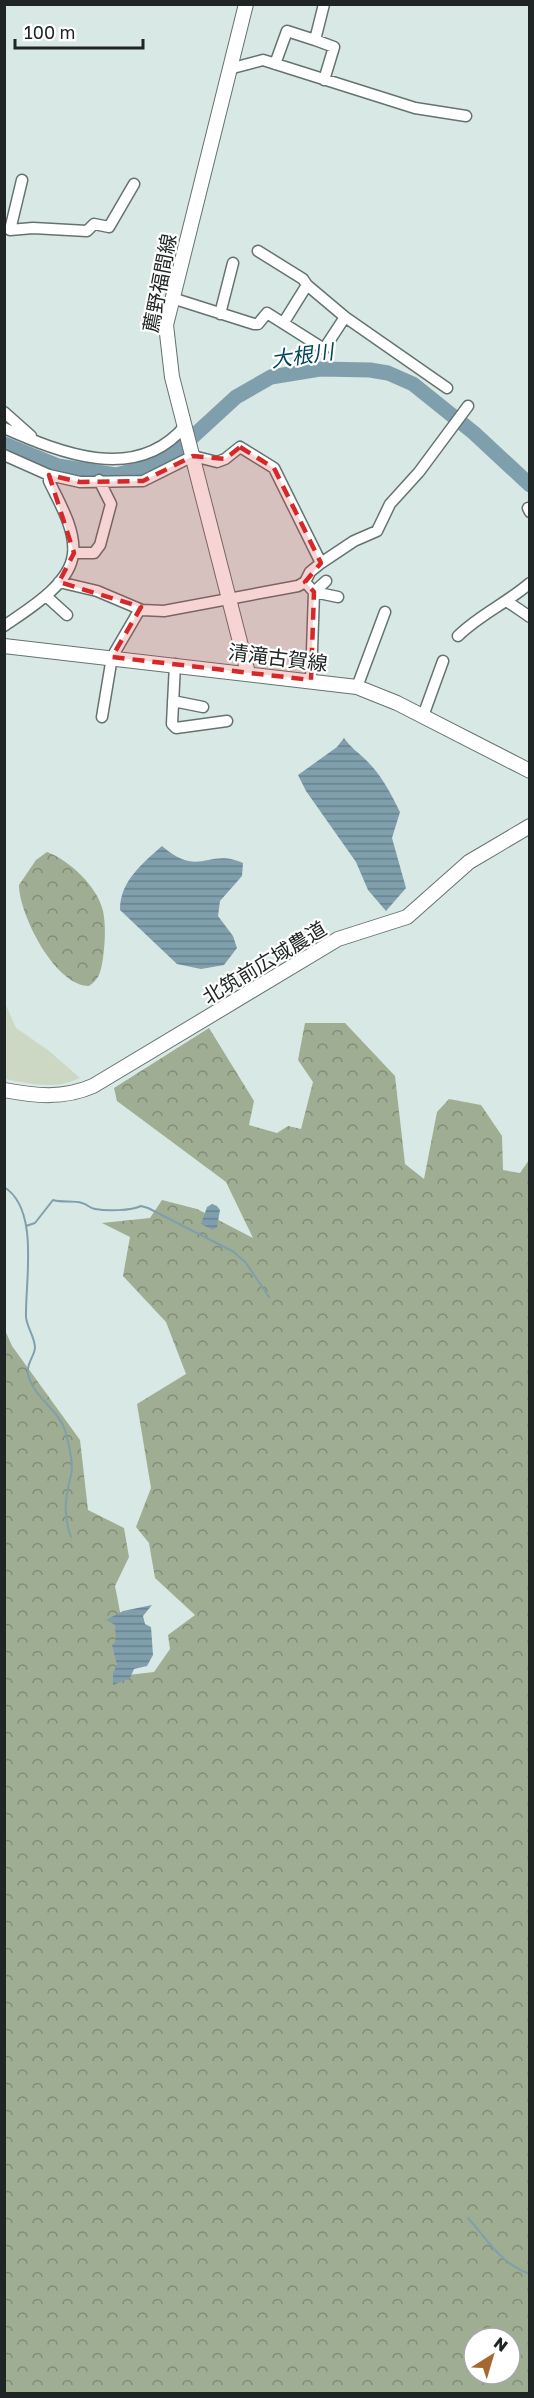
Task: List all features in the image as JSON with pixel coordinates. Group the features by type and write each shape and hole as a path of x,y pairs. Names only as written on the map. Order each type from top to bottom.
{"main road":[{"name":"薦野福間線","path":"246,4 166,325 168,359 248,673"},
{"name":"清滝古賀線","path":"4,645 357,687 423,716 530,771"},
{"name":"北筑前広域農道","path":"4,1090 49,1096 74,1093 93,1086 338,939 407,917 469,862 530,826"}],"street":[{"path":"315,40 324,4"},
{"path":"275,64 287,31 315,40 333,47 324,80"},
{"path":"230,69 255,60 263,60 415,108 466,116"},
{"path":"22,180 9,230 33,228 87,231 94,224 109,227 134,184"},
{"path":"258,250 303,279 345,317 447,388"},
{"path":"220,314 233,263"},
{"path":"284,322 307,285"},
{"path":"172,298 254,324 258,324 267,312 324,349 345,317"},
{"path":"59,582 97,591 140,609 164,611 261,595 305,582 310,572 321,563 354,541 377,531 390,504 419,472 468,406"},
{"path":"4,412 40,443"},
{"path":"4,428 64,453 98,459 126,459 146,454 162,446 185,426"},
{"path":"4,455 49,475 80,482 143,481 192,453 217,462 225,459 240,447 274,468 321,563"},
{"path":"4,626 24,615 46,596 59,582 74,553 66,516 49,481 49,475"},
{"path":"74,553 94,553 100,545 111,504 99,480"},
{"path":"311,680 314,592 326,581"},
{"path":"305,582 314,592 338,597"},
{"path":"458,636 473,621 508,602 530,583"},
{"path":"46,596 67,615"},
{"path":"508,602 530,617"},
{"path":"102,717 112,657 140,609"},
{"path":"357,687 385,612"},
{"path":"423,716 443,661"},
{"path":"175,664 172,724 176,728 228,721"},
{"path":"173,701 203,707"}],"highlighted area":[{"path":"240,447 274,468 321,563 305,582 314,592 311,680 112,657 141,607 59,582 74,553 49,475 80,482 143,481 193,456 225,459"}],"green space":[{"path":"47,852 64,861 89,884 103,911 105,935 102,966 98,977 89,986 76,983 52,962 32,930 25,913 19,885 36,860"},
{"path":"5,1003 16,1028 48,1050 80,1078 52,1085 5,1079"},
{"path":"305,1023 345,1023 395,1076 405,1164 424,1179 437,1112 449,1099 481,1105 502,1136 503,1170 520,1173 529,1160 529,2393 5,2393 4,1328 12,1346 80,1440 88,1510 124,1528 129,1557 115,1586 128,1653 128,1675 154,1672 170,1649 168,1635 195,1615 155,1578 149,1543 136,1527 151,1488 137,1404 186,1374 166,1322 123,1276 130,1237 102,1223 150,1218 162,1200 197,1209 253,1238 226,1182 117,1101 114,1088 209,1028 254,1101 249,1125 277,1133 288,1126 301,1129 313,1082 298,1060"}],"water":[{"path":"344,738 378,773 400,812 392,838 406,888 386,911 368,890 356,862 306,791 298,775 337,747"},
{"path":"162,846 175,856 195,862 221,858 243,863 242,876 220,901 218,916 233,936 237,948 224,965 201,969 177,964 120,910 128,882"},
{"path":"212,1204 220,1210 217,1227 213,1230 201,1224 207,1207"},
{"path":"152,1605 143,1616 145,1624 151,1627 153,1655 147,1666 134,1669 130,1678 113,1685 113,1673 117,1665 112,1645 116,1641 115,1625 106,1620 123,1611"}],"waterway":[{"name":"大根川","path":"4,444 58,466 116,475 155,465 176,452 236,397 271,377 320,369 370,370 388,373 413,384 474,433 530,485"},
{"path":"4,1187 15,1197 27,1229 26,1317 35,1348 28,1367 28,1374 35,1390 62,1423 70,1453 72,1471 66,1506 71,1537"},
{"path":"26,1226 35,1223 53,1200 79,1202 100,1210 125,1210 141,1206 148,1208 234,1252 246,1263 269,1297"},
{"path":"468,2218 503,2257 520,2270 530,2274"}]}
